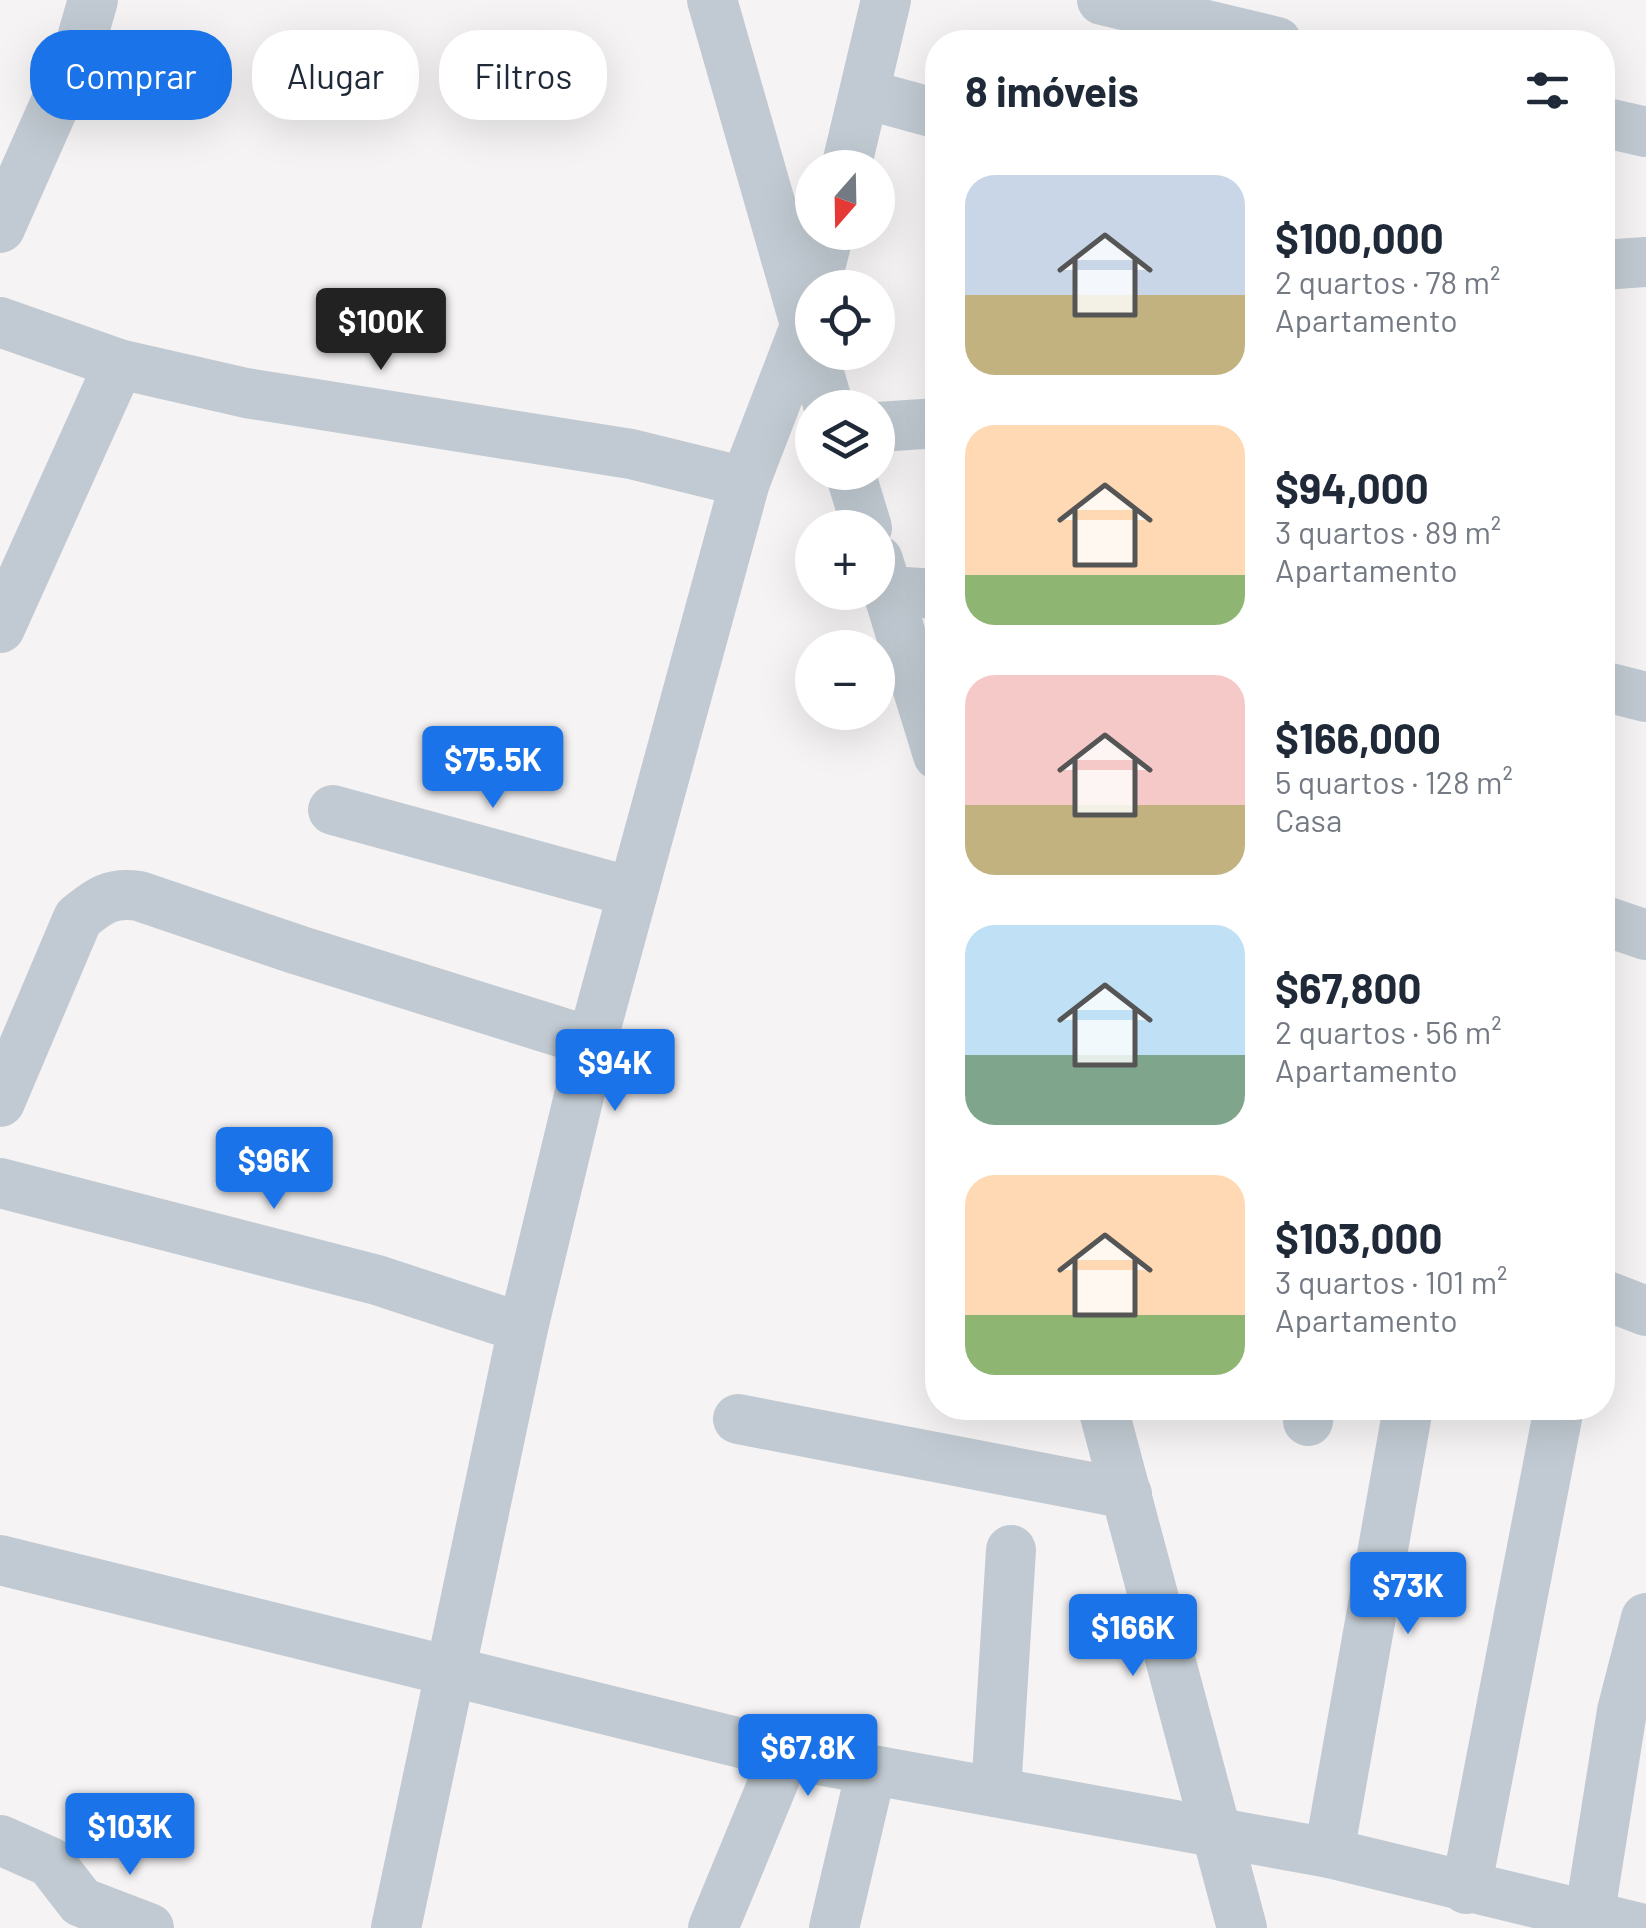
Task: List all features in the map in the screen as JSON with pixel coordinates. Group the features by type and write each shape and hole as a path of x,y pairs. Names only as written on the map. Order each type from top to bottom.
{"street":[{"path":"0,228 78,52 93,0"},
{"path":"712,0 799,270"},
{"path":"851,150 886,0"},
{"path":"1102,0 1227,30"},
{"path":"865,94 925,110"},
{"path":"1615,125 1646,132"},
{"path":"1615,264 1646,262"},
{"path":"0,322 118,364 246,393 631,454 744,482"},
{"path":"396,1928 523,1328 592,1042 744,482 795,344"},
{"path":"1,624 118,364"},
{"path":"895,426 925,424"},
{"path":"895,579 925,590"},
{"path":"893,610 925,713"},
{"path":"1615,689 1646,697"},
{"path":"333,810 632,892"},
{"path":"0,1102 78,918 102,898 118,892 592,1042"},
{"path":"1615,924 1646,934"},
{"path":"0,1183 377,1280 523,1328"},
{"path":"1615,1299 1646,1311"},
{"path":"738,1419 1127,1494"},
{"path":"1106,1420 1242,1928"},
{"path":"1329,1853 1406,1420"},
{"path":"1466,1888 1558,1420"},
{"path":"996,1792 1011,1550"},
{"path":"0,1560 785,1754 1329,1853 1640,1928"},
{"path":"1589,1918 1622,1712 1646,1618"},
{"path":"713,1928 785,1754"},
{"path":"834,1928 871,1771"},
{"path":"0,1840 50,1862 77,1915 149,1928"}]}
